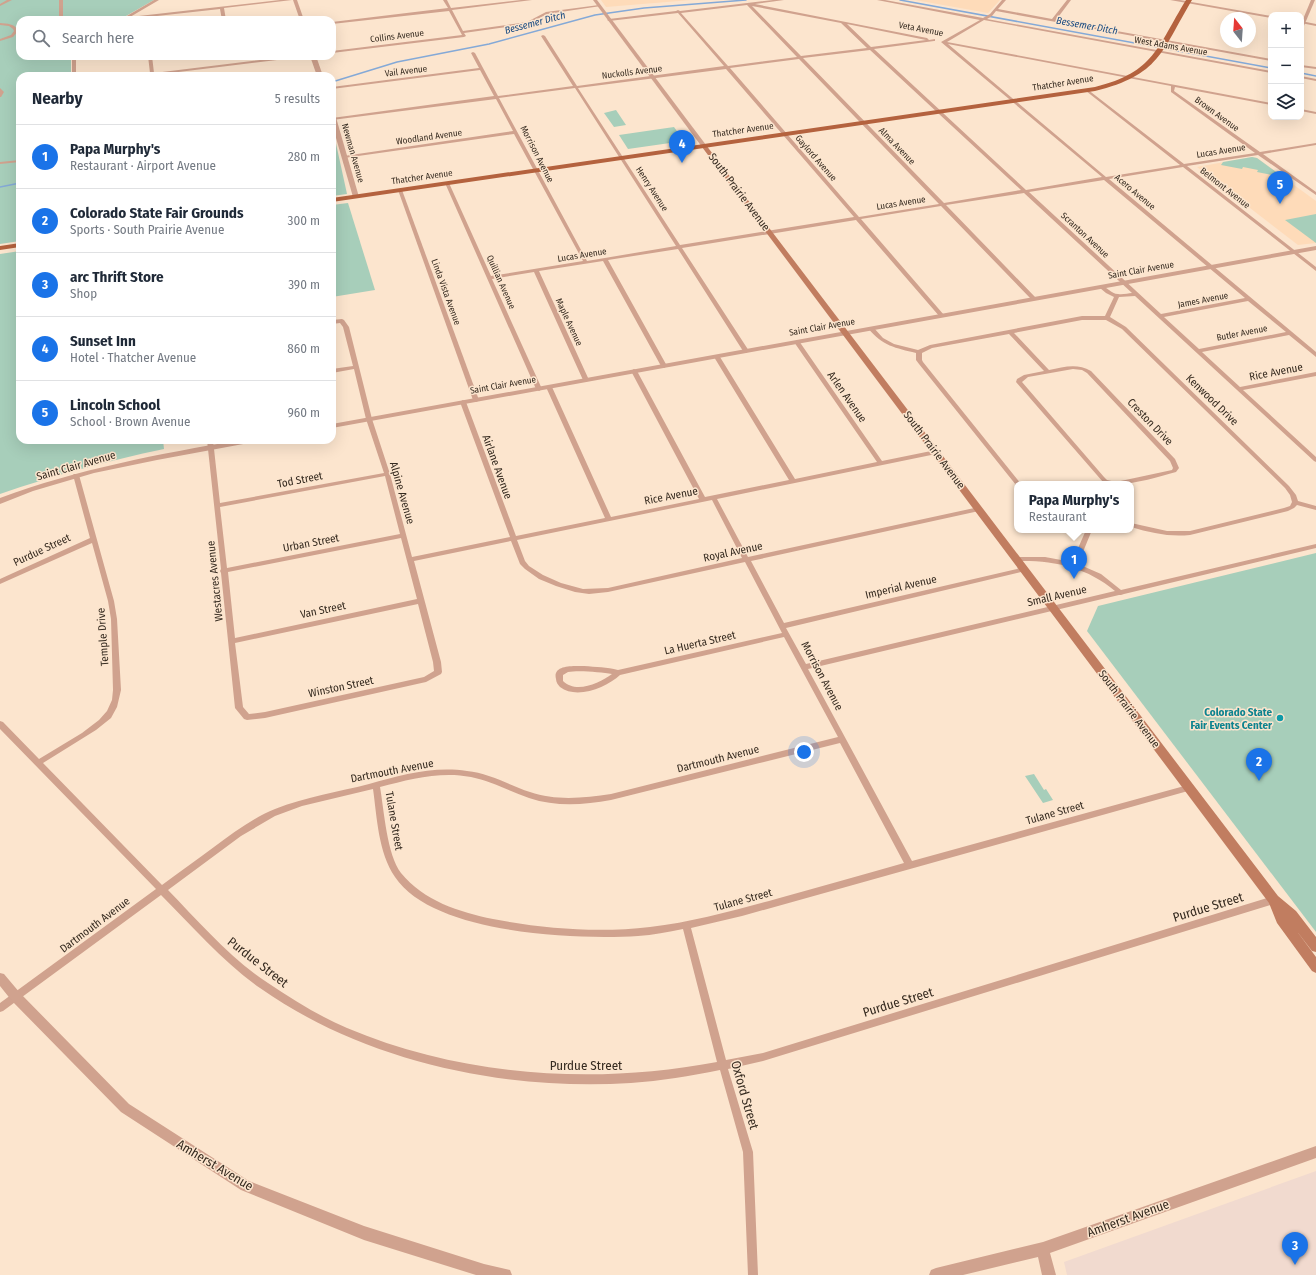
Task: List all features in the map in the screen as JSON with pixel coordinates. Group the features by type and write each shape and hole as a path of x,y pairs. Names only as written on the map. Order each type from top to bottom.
{"main road":[{"name":"Thatcher Avenue","path":"336,200 1087,90 1119,82 1146,68 1163,46 1188,1"},
{"name":"South Prairie Avenue","path":"704,146 1017,559 1188,788 1274,900 1292,915 1316,947"},
{"path":"0,248 16,246"},
{"name":"South Prairie Avenue","path":"1274,900 1281,919 1316,967"}],"street":[{"path":"0,5 10,0"},
{"path":"61,0 61,16"},
{"path":"129,16 157,0"},
{"path":"161,16 290,0"},
{"path":"295,0 301,16"},
{"path":"445,0 463,34"},
{"path":"336,23 530,0"},
{"name":"South Prairie Avenue","path":"595,0 704,146"},
{"path":"609,19 782,0"},
{"name":"West Adams Avenue","path":"879,0 1163,46 1268,60"},
{"path":"943,42 991,14 1004,0"},
{"path":"1053,21 1069,0"},
{"path":"1172,0 1188,1 1268,16"},
{"path":"1304,18 1313,0"},
{"name":"Veta Avenue","path":"748,4 1268,103"},
{"name":"Alma Avenue","path":"748,4 1034,299"},
{"path":"222,8 223,16"},
{"name":"Collins Avenue","path":"336,51 463,34 528,23 546,13 601,8"},
{"name":"West Adams Avenue","path":"995,10 1053,21 1268,71"},
{"name":"Gaylord Avenue","path":"678,11 942,316"},
{"name":"Scranton Avenue","path":"843,22 1316,460"},
{"path":"1304,22 1316,25"},
{"path":"0,24 10,25 16,29"},
{"path":"1,40 12,36 16,32"},
{"name":"Henry Avenue","path":"543,36 746,351"},
{"name":"Nuckolls Avenue","path":"336,117 934,40"},
{"name":"Acero Avenue","path":"943,42 1316,355"},
{"name":"Morrison Avenue","path":"473,53 586,263"},
{"path":"74,60 74,72"},
{"path":"150,60 152,72"},
{"path":"171,72 233,62 256,60"},
{"path":"314,60 319,72"},
{"path":"1304,66 1316,68"},
{"name":"Vail Avenue","path":"336,87 482,69"},
{"name":"Veta Avenue","path":"1092,70 1112,77 1119,82"},
{"path":"1304,78 1316,80"},
{"name":"Brown Avenue","path":"1173,86 1172,91 1316,194"},
{"path":"0,89 2,92 0,96"},
{"name":"Belmont Avenue","path":"1087,90 1316,268"},
{"path":"1304,111 1316,113"},
{"name":"Newman Avenue","path":"336,128 356,197"},
{"name":"Woodland Avenue","path":"344,157 516,132"},
{"name":"Lucas Avenue","path":"489,278 1316,144"},
{"path":"0,163 16,161"},
{"name":"Quillian Avenue","path":"448,184 539,388"},
{"name":"Linda Vista Avenue","path":"400,190 476,400"},
{"name":"Saint Clair Avenue","path":"336,425 1316,248"},
{"path":"605,260 664,366"},
{"name":"Maple Avenue","path":"536,271 586,380"},
{"path":"1102,287 1108,292 1118,296 1137,294"},
{"path":"871,328 885,343 919,352 930,346 1082,318 1107,318 1118,296"},
{"name":"James Avenue","path":"1160,316 1250,299"},
{"name":"Kenwood Drive","path":"1107,318 1124,328 1288,487 1294,495 1295,502"},
{"name":"Alpine Avenue","path":"336,322 342,321 346,327 369,419 387,474 410,560 437,662 438,672"},
{"path":"1010,332 1048,372"},
{"name":"Butler Avenue","path":"1198,351 1290,333"},
{"name":"Arlen Avenue","path":"796,342 881,464"},
{"path":"919,352 919,360 921,363 1016,481"},
{"path":"716,356 793,481"},
{"path":"336,370 356,367"},
{"name":"Creston Drive","path":"1107,481 1102,478 1018,382 1019,380 1026,376 1073,367 1087,370 1176,464 1176,468 1169,473 1132,481"},
{"path":"634,371 703,500"},
{"name":"Rice Avenue","path":"1239,389 1316,374"},
{"path":"549,387 609,519"},
{"name":"Airlane Avenue","path":"462,402 512,539"},
{"name":"Saint Clair Avenue","path":"0,501 76,475 211,444"},
{"name":"Westacres Avenue","path":"211,444 223,571 239,708 247,717"},
{"name":"Rice Avenue","path":"410,560 936,452"},
{"name":"Tod Street","path":"217,506 387,474"},
{"name":"Temple Drive","path":"38,763 97,726 108,716 116,699 117,690 112,607 76,475"},
{"name":"Morrison Avenue","path":"713,497 910,866"},
{"path":"1134,526 1163,534 1175,535 1190,533 1286,510 1292,507 1295,502 1316,508"},
{"name":"Royal Avenue","path":"512,539 526,568 537,575 583,591 608,590 979,509"},
{"path":"1075,564 1089,533"},
{"name":"Urban Street","path":"223,571 403,535"},
{"name":"Purdue Street","path":"0,582 94,539"},
{"name":"Small Avenue","path":"804,667 1316,546"},
{"path":"1017,559 1042,559 1075,564 1099,575 1111,583 1121,593"},
{"name":"Imperial Avenue","path":"783,626 1024,570"},
{"name":"Van Street","path":"232,640 420,601"},
{"name":"La Huerta Street","path":"618,673 608,670 572,668 564,670 560,673 558,678 560,683 565,687 573,689 599,686 618,673 787,634"},
{"name":"Winston Street","path":"247,717 265,715 426,679 438,672"},
{"name":"Purdue Street","path":"0,724 209,938 264,986 306,1012 346,1032 405,1053 499,1074 549,1078 612,1079 680,1073 723,1066 763,1056 1274,900"},
{"name":"Dartmouth Avenue","path":"0,1008 161,890 260,820 282,809 309,801 418,775 435,773 461,773 486,777 531,795 548,800 570,802 589,801 611,797 843,739"},
{"name":"Tulane Street","path":"376,785 389,859 399,876 411,890 435,905 468,917 509,926 550,931 598,934 639,932 686,926 910,866 1188,788"},
{"name":"Oxford Street","path":"686,926 723,1066 748,1152 752,1275"},
{"name":"Amherst Avenue","path":"0,978 16,997 124,1108 245,1186 364,1233 484,1271 505,1275"},
{"name":"Amherst Avenue","path":"936,1275 1043,1249 1316,1152"},
{"path":"1043,1249 1049,1275"}],"shaded area":[{"path":"601,0 691,0 606,7"},
{"path":"915,0 1000,0 988,13"},
{"path":"1252,157 1257,158 1316,201 1316,243 1298,245 1197,167"},
{"path":"1316,1171 1316,1275 1067,1275 1064,1262"}],"green space":[{"path":"0,0 154,0 126,16 16,16 16,60 71,60 71,72 16,72 16,242 0,244"},
{"path":"616,110 626,125 614,127 604,113"},
{"path":"674,127 684,141 628,149 619,135"},
{"path":"336,144 347,194 336,195"},
{"path":"1252,157 1257,158 1279,174 1272,175 1243,167 1242,169 1221,165 1223,162"},
{"path":"348,203 375,290 336,296 336,204"},
{"path":"1316,214 1316,243 1285,220"},
{"path":"16,252 16,444 163,444 164,449 81,469 0,494 0,254"},
{"path":"1316,553 1316,932 1087,631 1098,606"},
{"path":"1034,774 1044,790 1046,789 1053,800 1043,803 1025,776"}],"waterway":[{"name":"Bessemer Ditch","path":"336,81 397,62 489,44 595,15 644,8 746,0"},
{"name":"Bessemer Ditch","path":"900,0 1268,67"},
{"name":"Bessemer Ditch","path":"1304,74 1316,76"},
{"name":"Bessemer Ditch","path":"0,187 16,184"}],"place":[{"name":"Sunset Inn","path":"682,163"},
{"name":"Lincoln School","path":"1280,204"},
{"name":"Papa Murphy's","path":"1074,579"},
{"name":"Colorado State Fair Events Center","path":"1280,718"},
{"name":"Colorado State Fair Grounds","path":"1259,781"},
{"name":"arc Thrift Store","path":"1295,1265"}]}
